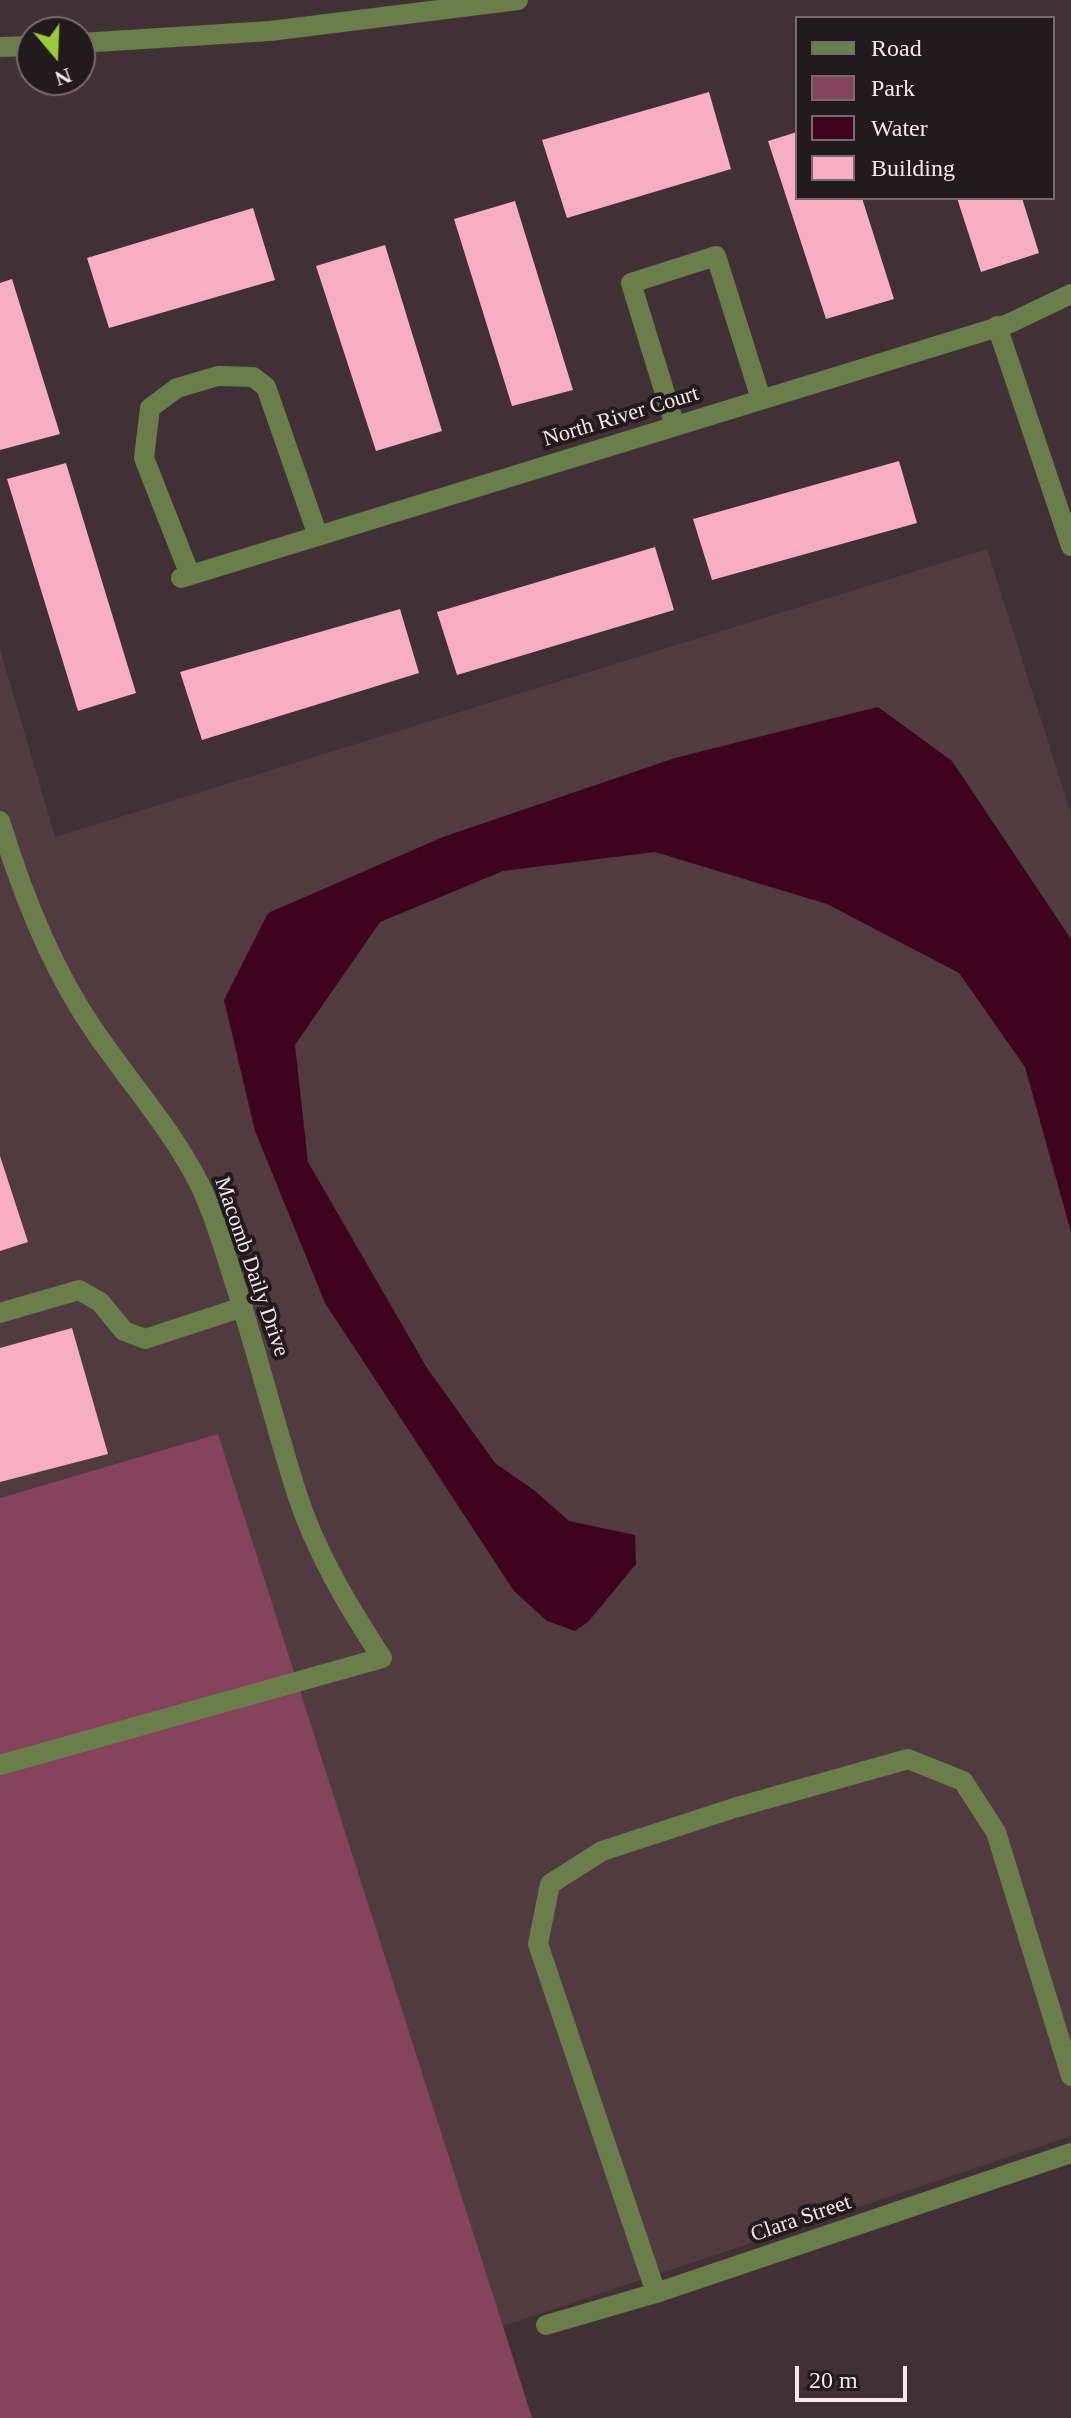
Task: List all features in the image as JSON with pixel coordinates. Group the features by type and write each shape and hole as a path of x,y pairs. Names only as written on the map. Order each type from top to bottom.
{"street":[{"path":"96,42 270,31 518,0"},
{"path":"675,426 631,283 716,256 761,399"},
{"name":"North River Court","path":"318,536 266,387 253,377 218,376 177,388 150,408 144,458 186,576 318,536 675,426 997,326 1071,294"},
{"path":"997,326 1071,546"},
{"name":"Macomb Daily Drive","path":"0,821 15,870 65,983 93,1029 159,1118 200,1185 243,1307 297,1495 324,1558 382,1658 0,1765"},
{"path":"0,1313 79,1290 100,1302 124,1331 145,1339 243,1307"},
{"path":"656,2293 538,1944 550,1884 602,1851 734,1808 908,1759 963,1781 996,1832 1071,2076"},
{"name":"Clara Street","path":"546,2325 656,2293 1071,2153"}],"shaded area":[{"path":"987,549 1071,814 1071,2136 503,2326 218,1435 0,1498 0,649 55,837"}],"green space":[{"path":"218,1434 532,2418 0,2418 0,1498"}],"water":[{"path":"878,707 952,761 1071,939 1071,1232 1025,1067 959,973 827,904 655,852 503,871 380,922 295,1045 308,1162 427,1368 495,1463 535,1491 569,1521 635,1535 636,1564 588,1622 575,1631 547,1621 514,1591 325,1303 255,1131 224,1000 268,913 443,837 675,758"}],"building":[{"path":"709,92 731,169 567,218 542,140"},
{"path":"795,133 795,200 863,200 894,299 826,319 768,141"},
{"path":"958,200 1023,200 1039,253 981,272"},
{"path":"515,201 573,390 512,406 454,219"},
{"path":"253,208 275,280 109,328 87,258"},
{"path":"385,245 442,431 376,451 316,266"},
{"path":"12,279 60,434 0,450 0,283"},
{"path":"899,461 917,523 712,580 693,519"},
{"path":"66,463 136,693 78,711 7,479"},
{"path":"655,547 674,610 457,675 437,612"},
{"path":"400,609 419,673 202,740 180,672"},
{"path":"0,1156 28,1242 0,1251"},
{"path":"72,1328 108,1454 0,1482 0,1348"}]}
